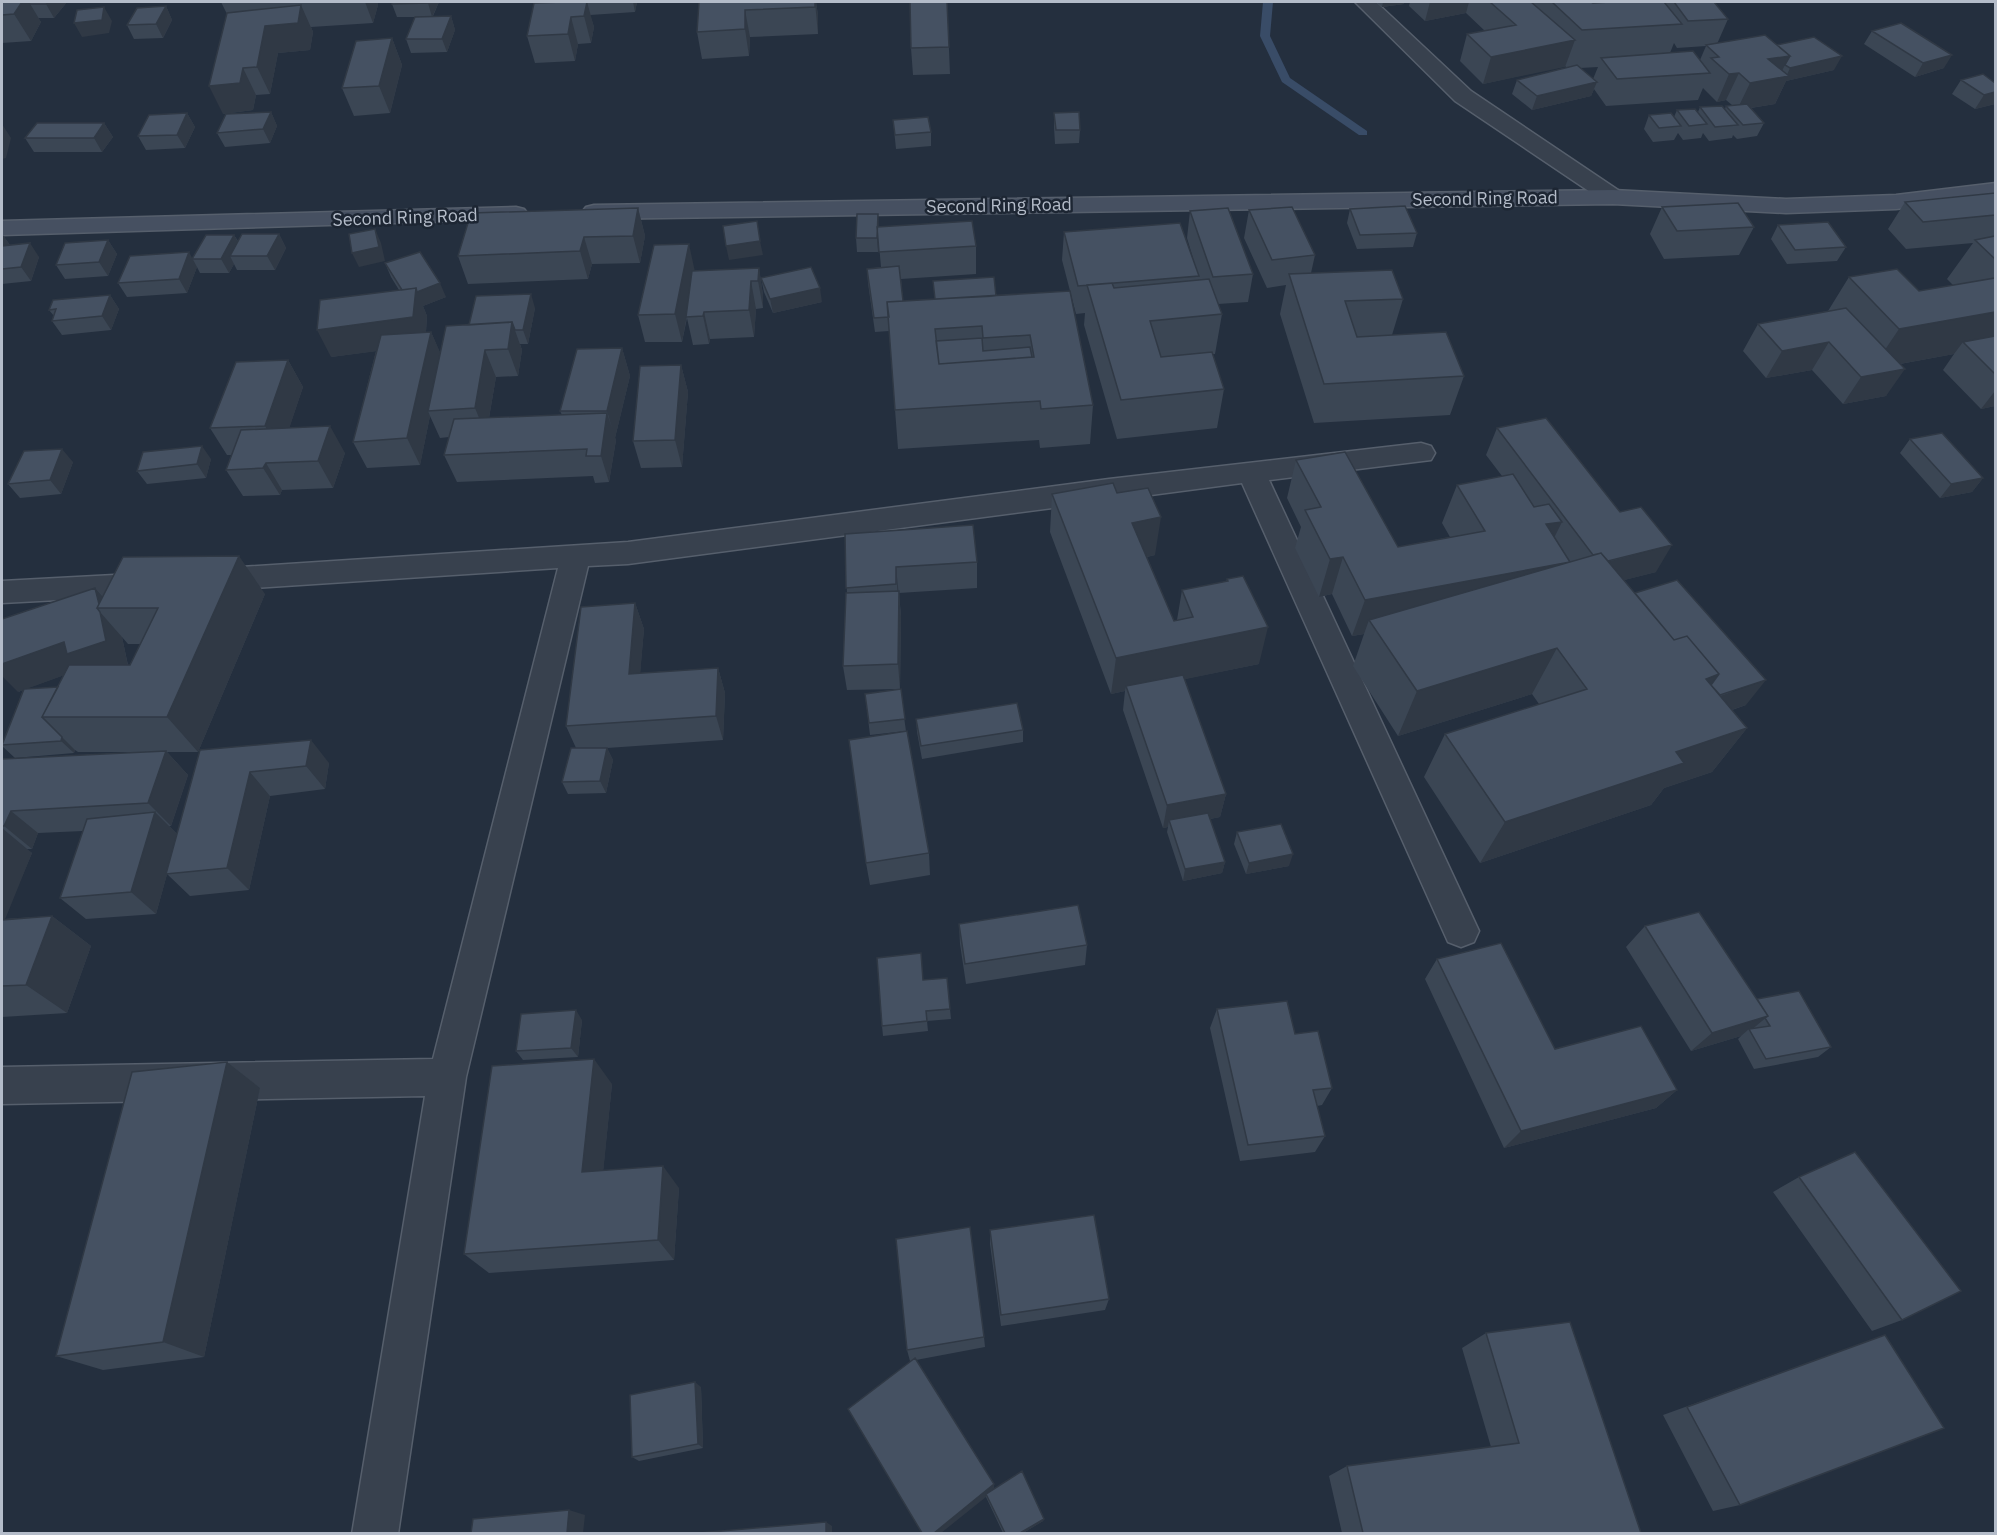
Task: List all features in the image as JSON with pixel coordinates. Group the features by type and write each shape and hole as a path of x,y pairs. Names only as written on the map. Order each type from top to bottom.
{"street":[{"path":"1365,2 1463,96 1613,197"},
{"name":"Second Ring Road","path":"570,213 1613,197 1786,206 1896,202 1995,190"},
{"name":"Second Ring Road","path":"2,228 534,214"},
{"path":"2,592 628,553 1251,472 1421,453"},
{"path":"1251,472 1461,931"},
{"path":"375,1533 447,1077 576,556"},
{"path":"2,1086 447,1077"}],"building":[{"path":"2,2 22,2 14,14 2,15"},
{"path":"29,2 48,2 30,4"},
{"path":"393,2 428,2 428,3 392,4"},
{"path":"587,2 584,16 571,17 568,34 527,36 534,3"},
{"path":"699,2 815,2 815,7 745,10 745,29 697,32"},
{"path":"910,2 947,2 949,47 911,48"},
{"path":"1490,2 1531,2 1575,40 1491,57 1467,34 1516,25"},
{"path":"1552,2 1664,2 1682,24 1582,30"},
{"path":"1674,2 1714,2 1728,19 1688,21"},
{"path":"301,5 298,23 265,26 257,67 243,68 240,83 209,86 227,13"},
{"path":"166,6 156,24 127,25 137,8"},
{"path":"104,7 102,20 74,23 77,10"},
{"path":"451,16 442,39 406,39 415,17"},
{"path":"1901,23 1952,55 1923,63 1872,31"},
{"path":"1765,35 1790,56 1768,59 1789,76 1750,83 1739,73 1729,74 1711,58 1719,57 1706,45"},
{"path":"1814,37 1842,56 1790,68 1785,65 1790,56 1777,45"},
{"path":"392,38 379,86 342,88 356,41"},
{"path":"1693,51 1710,73 1617,79 1601,58"},
{"path":"1577,65 1597,82 1537,96 1517,80"},
{"path":"1983,74 1995,83 1995,92 1984,95 1961,80"},
{"path":"1747,104 1764,123 1743,125 1726,106"},
{"path":"1722,106 1738,125 1715,127 1700,107"},
{"path":"1695,109 1707,124 1689,126 1677,110"},
{"path":"271,112 263,129 217,133 226,114"},
{"path":"1079,112 1080,130 1056,130 1054,113"},
{"path":"187,113 177,135 138,136 149,115"},
{"path":"1671,113 1681,126 1659,128 1649,115"},
{"path":"928,117 931,132 895,135 893,120"},
{"path":"37,123 104,123 94,138 25,138"},
{"path":"1995,193 1995,215 1923,222 1905,202"},
{"path":"1738,203 1754,227 1677,231 1662,207"},
{"path":"1405,206 1417,233 1360,235 1350,209"},
{"path":"1292,207 1315,255 1272,260 1249,210"},
{"path":"638,208 633,236 584,237 580,251 458,256 471,213"},
{"path":"1228,208 1253,274 1213,277 1190,211"},
{"path":"857,214 878,214 877,238 856,238"},
{"path":"757,221 760,241 726,246 723,226"},
{"path":"972,221 976,246 879,252 877,227"},
{"path":"1828,222 1846,247 1795,250 1778,225"},
{"path":"1180,223 1199,276 1078,286 1064,232"},
{"path":"375,229 379,247 352,253 349,234"},
{"path":"242,234 279,234 267,256 230,256"},
{"path":"206,235 234,235 221,259 192,259"},
{"path":"1995,236 1995,259 1975,240"},
{"path":"108,240 99,262 56,265 65,243"},
{"path":"30,243 21,267 2,269 2,246"},
{"path":"689,244 675,314 638,315 654,245"},
{"path":"189,252 179,279 118,283 130,256"},
{"path":"420,252 440,283 417,292 416,288 402,290 385,263"},
{"path":"899,266 903,301 887,302 889,317 874,318 867,269"},
{"path":"811,267 820,288 770,299 761,278"},
{"path":"759,268 758,281 751,281 749,310 704,312 703,316 686,317 692,271"},
{"path":"1897,269 1919,291 1995,278 1995,312 1899,329 1849,277"},
{"path":"1392,270 1403,299 1345,301 1357,337 1446,332 1464,376 1324,384 1289,274"},
{"path":"994,277 996,296 935,299 933,281"},
{"path":"1209,279 1222,314 1150,321 1161,357 1212,352 1224,389 1121,400 1087,285 1112,283 1114,288"},
{"path":"416,288 413,317 317,330 320,300"},
{"path":"1070,291 1093,405 1041,409 1040,401 895,410 887,302","holes":["982,326 983,338 1030,335 1034,357 939,364 935,329"]},
{"path":"531,294 523,330 515,330 512,322 469,325 476,296"},
{"path":"110,295 102,316 52,321 56,309 49,310 53,300"},
{"path":"1846,308 1905,369 1861,377 1829,342 1782,351 1758,324"},
{"path":"512,322 508,349 485,350 475,408 428,411 446,326"},
{"path":"431,332 407,438 353,442 381,335"},
{"path":"1995,336 1995,374 1963,342"},
{"path":"982,338 983,351 1030,347 1032,357 939,364 936,341"},
{"path":"622,348 607,411 560,411 577,349"},
{"path":"288,360 265,426 210,428 236,362"},
{"path":"681,365 675,440 633,441 640,366"},
{"path":"607,413 601,456 586,456 587,449 444,455 454,419"},
{"path":"1546,418 1620,512 1641,507 1672,545 1608,561 1601,553 1593,555 1497,428"},
{"path":"330,426 318,461 266,463 263,468 226,470 241,430"},
{"path":"1942,433 1983,478 1951,484 1910,439"},
{"path":"202,446 197,464 137,471 143,452"},
{"path":"62,449 50,480 8,484 24,451"},
{"path":"1345,452 1398,547 1485,531 1457,485 1513,474 1534,507 1549,504 1562,522 1546,524 1570,562 1365,600 1343,557 1330,559 1305,510 1321,507 1296,460"},
{"path":"1113,483 1117,493 1148,488 1161,517 1132,523 1174,621 1193,617 1182,590 1243,576 1268,627 1116,658 1052,494"},
{"path":"973,525 977,562 896,567 896,584 846,588 845,534"},
{"path":"1601,553 1674,640 1687,636 1719,674 1706,679 1747,728 1676,752 1684,763 1505,822 1445,734 1587,689 1557,648 1417,691 1369,620"},
{"path":"239,556 167,717 42,717 69,665 130,665 158,608 97,608 123,557"},
{"path":"1677,580 1766,680 1720,695 1711,685 1719,674 1687,636 1674,640 1635,593"},
{"path":"95,588 99,604 97,608 100,612 106,641 67,654 64,642 2,664 2,619"},
{"path":"899,591 898,664 843,666 846,593"},
{"path":"635,603 629,674 718,668 716,716 566,726 581,607"},
{"path":"1183,675 1226,794 1167,805 1126,686"},
{"path":"58,687 42,717 62,737 61,741 2,745 24,689"},
{"path":"901,689 905,719 869,723 865,694"},
{"path":"1017,703 1023,730 921,746 916,719"},
{"path":"907,731 929,853 866,863 849,740"},
{"path":"311,740 306,766 250,772 227,868 166,874 200,750"},
{"path":"571,748 607,748 600,781 562,782"},
{"path":"166,751 148,803 11,811 2,826 2,759"},
{"path":"155,812 131,892 60,898 87,819"},
{"path":"1208,813 1225,862 1185,869 1169,820"},
{"path":"1281,824 1293,854 1249,863 1237,832"},
{"path":"1078,905 1087,945 965,964 959,924"},
{"path":"1699,912 1768,1016 1712,1033 1645,926"},
{"path":"52,916 26,985 2,986 2,920"},
{"path":"1501,943 1555,1049 1641,1026 1677,1090 1521,1131 1437,959"},
{"path":"921,953 923,980 947,978 950,1009 926,1011 927,1021 882,1026 877,958"},
{"path":"1799,991 1831,1047 1766,1059 1749,1029 1770,1026 1765,1018 1768,1016 1757,999"},
{"path":"1287,1001 1295,1034 1318,1031 1332,1088 1313,1090 1325,1136 1248,1145 1217,1009"},
{"path":"576,1010 571,1048 516,1051 521,1014"},
{"path":"594,1059 582,1172 663,1166 658,1240 464,1254 492,1066"},
{"path":"227,1062 163,1342 56,1356 132,1072"},
{"path":"1855,1152 1961,1291 1902,1320 1799,1177"},
{"path":"1094,1215 1109,1299 1001,1315 990,1230"},
{"path":"970,1227 984,1337 907,1350 896,1239"},
{"path":"1570,1322 1641,1533 1363,1533 1347,1466 1519,1443 1486,1333"},
{"path":"1885,1335 1944,1428 1740,1505 1687,1407"},
{"path":"915,1358 994,1484 934,1533 922,1533 848,1409"},
{"path":"695,1382 698,1444 632,1457 630,1395"},
{"path":"1022,1471 1044,1519 1020,1533 1005,1533 986,1494"},
{"path":"569,1510 567,1533 471,1533 473,1519"},
{"path":"826,1522 826,1533 699,1533"}],"waterway":[{"path":"1268,2 1265,36 1286,80 1363,133"}]}
